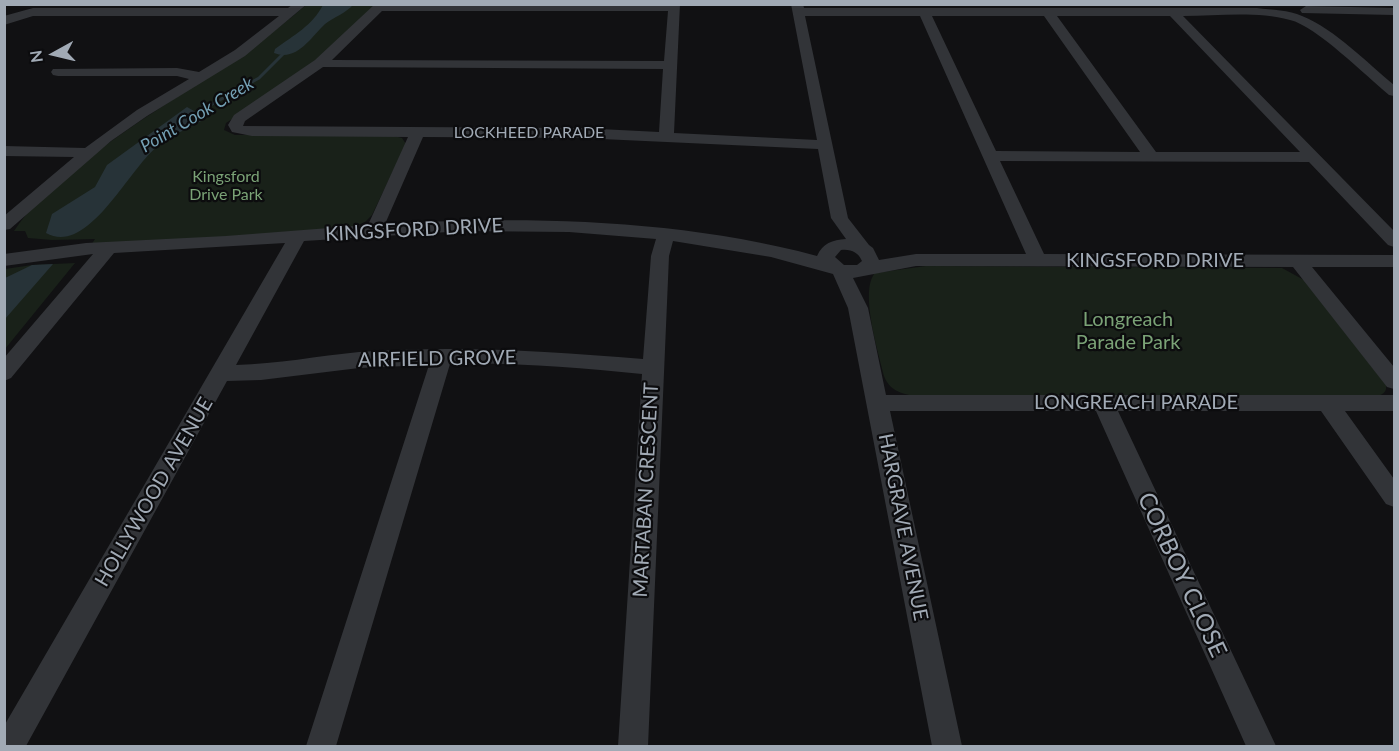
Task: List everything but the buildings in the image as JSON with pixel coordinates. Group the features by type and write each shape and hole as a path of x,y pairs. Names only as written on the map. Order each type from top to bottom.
{"street":[{"path":"320,63 381,6 674,6 666,135"},
{"path":"4,21 17,15 33,12 297,8"},
{"path":"4,237 11,220 87,153 142,113 246,49 297,8"},
{"path":"840,218 871,259 866,268 853,272 837,268 826,257 832,247 840,218 798,8 924,12 1395,12"},
{"path":"1296,11 1395,92"},
{"path":"924,12 1038,261"},
{"path":"1048,12 1151,156"},
{"path":"1173,12 1395,241"},
{"path":"320,63 670,65"},
{"name":"LOCKHEED PARADE","path":"320,63 245,114 235,125 237,129 247,132 666,135 826,144"},
{"path":"58,72 177,72 201,77"},
{"path":"374,230 418,132"},
{"path":"4,151 87,153"},
{"path":"990,156 1312,157"},
{"name":"KINGSFORD DRIVE","path":"4,260 40,252 427,227 533,225 666,234 786,252 837,268"},
{"name":"MARTABAN CRESCENT","path":"633,747 652,367 660,256 666,234"},
{"name":"HOLLYWOOD AVENUE","path":"10,747 297,237"},
{"path":"832,247 847,244 863,248"},
{"name":"KINGSFORD DRIVE","path":"4,246 40,252"},
{"name":"KINGSFORD DRIVE","path":"786,252 832,247"},
{"name":"KINGSFORD DRIVE","path":"863,248 875,253 916,260 1395,261"},
{"path":"4,373 107,249"},
{"name":"KINGSFORD DRIVE","path":"866,268 916,260"},
{"path":"1298,261 1395,381"},
{"name":"HARGRAVE AVENUE","path":"837,268 858,308 947,747"},
{"name":"HARGRAVE AVENUE","path":"858,308 866,268"},
{"path":"321,747 442,356"},
{"name":"AIRFIELD GROVE","path":"221,373 261,372 359,360 442,356 533,357 652,367"},
{"name":"LONGREACH PARADE","path":"878,403 1395,403"},
{"name":"CORBOY CLOSE","path":"1103,404 1261,747"},
{"path":"1328,404 1395,497"}],"green space":[{"name":"Kingsford Drive Park","path":"306,5 377,5 339,42 285,84 226,123 224,130 235,135 390,135 402,138 406,144 372,215 365,222 353,227 91,245 95,239 28,238 25,231 14,231 39,201 97,152 249,50"},
{"path":"75,263 5,349 5,269"},
{"name":"Longreach Parade Park","path":"926,266 1282,268 1304,280 1386,385 1386,389 1378,396 915,396 905,394 892,388 884,376 869,308 869,294 875,273"}],"water":[{"path":"323,5 353,5 325,24 297,51 282,55 274,53 275,49 308,24"},
{"path":"187,107 206,118 158,146 92,222 77,233 62,237 46,233 52,214 95,187 107,165"},
{"path":"53,264 5,319 5,278 32,265"}],"waterway":[{"name":"Point Cook Creek","path":"191,116 259,78 287,50"}]}
